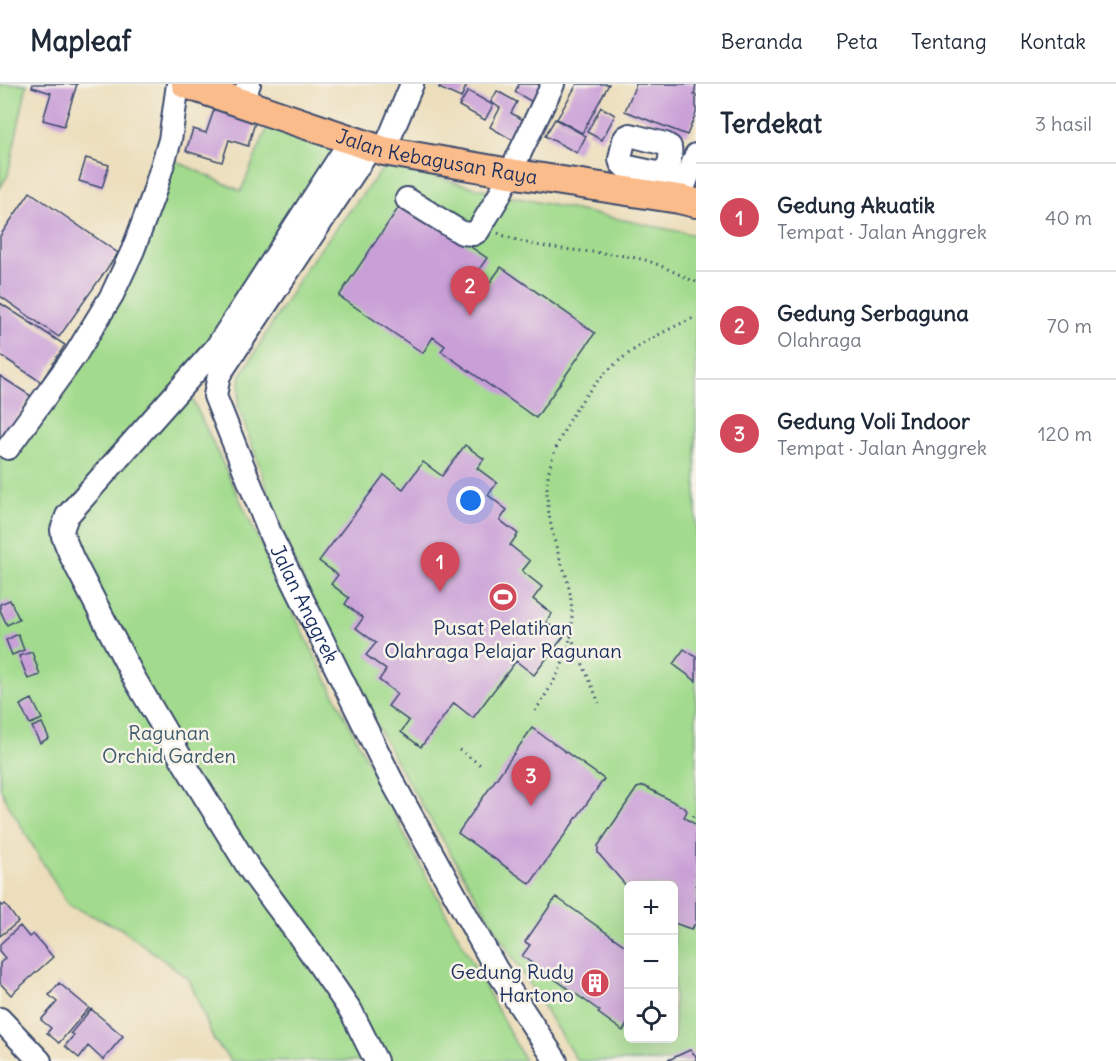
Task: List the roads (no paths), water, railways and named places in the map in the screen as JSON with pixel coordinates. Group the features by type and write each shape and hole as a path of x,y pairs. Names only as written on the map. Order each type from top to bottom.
{"main road":[{"name":"Jalan Kebagusan Raya","path":"186,84 245,93 369,146 510,173 675,194"}],"street":[{"path":"8,448 76,354 112,295 133,250 153,196 170,140 178,84"},
{"name":"Jalan Anggrek","path":"412,84 369,146 318,228 239,342 219,375 215,396 271,536 391,779 496,969 556,1061"},
{"path":"407,199 462,233 473,234 478,231 499,196 553,84"},
{"path":"369,146 216,348 67,516 62,530 72,558 133,676 181,758 250,870 351,1011 376,1061"},
{"path":"675,194 696,155"},
{"path":"0,1019 40,1061"}],"place":[{"name":"Gedung Serbaguna","path":"470,316"},
{"name":"Gedung Akuatik","path":"440,592"},
{"name":"Pusat Pelatihan Olahraga Pelajar Ragunan","path":"503,597"},
{"name":"Gedung Voli Indoor","path":"531,806"},
{"name":"Gedung Rudy Hartono","path":"595,983"}],"park label":[{"name":"Ragunan Orchid Garden","path":"169,744"}]}
